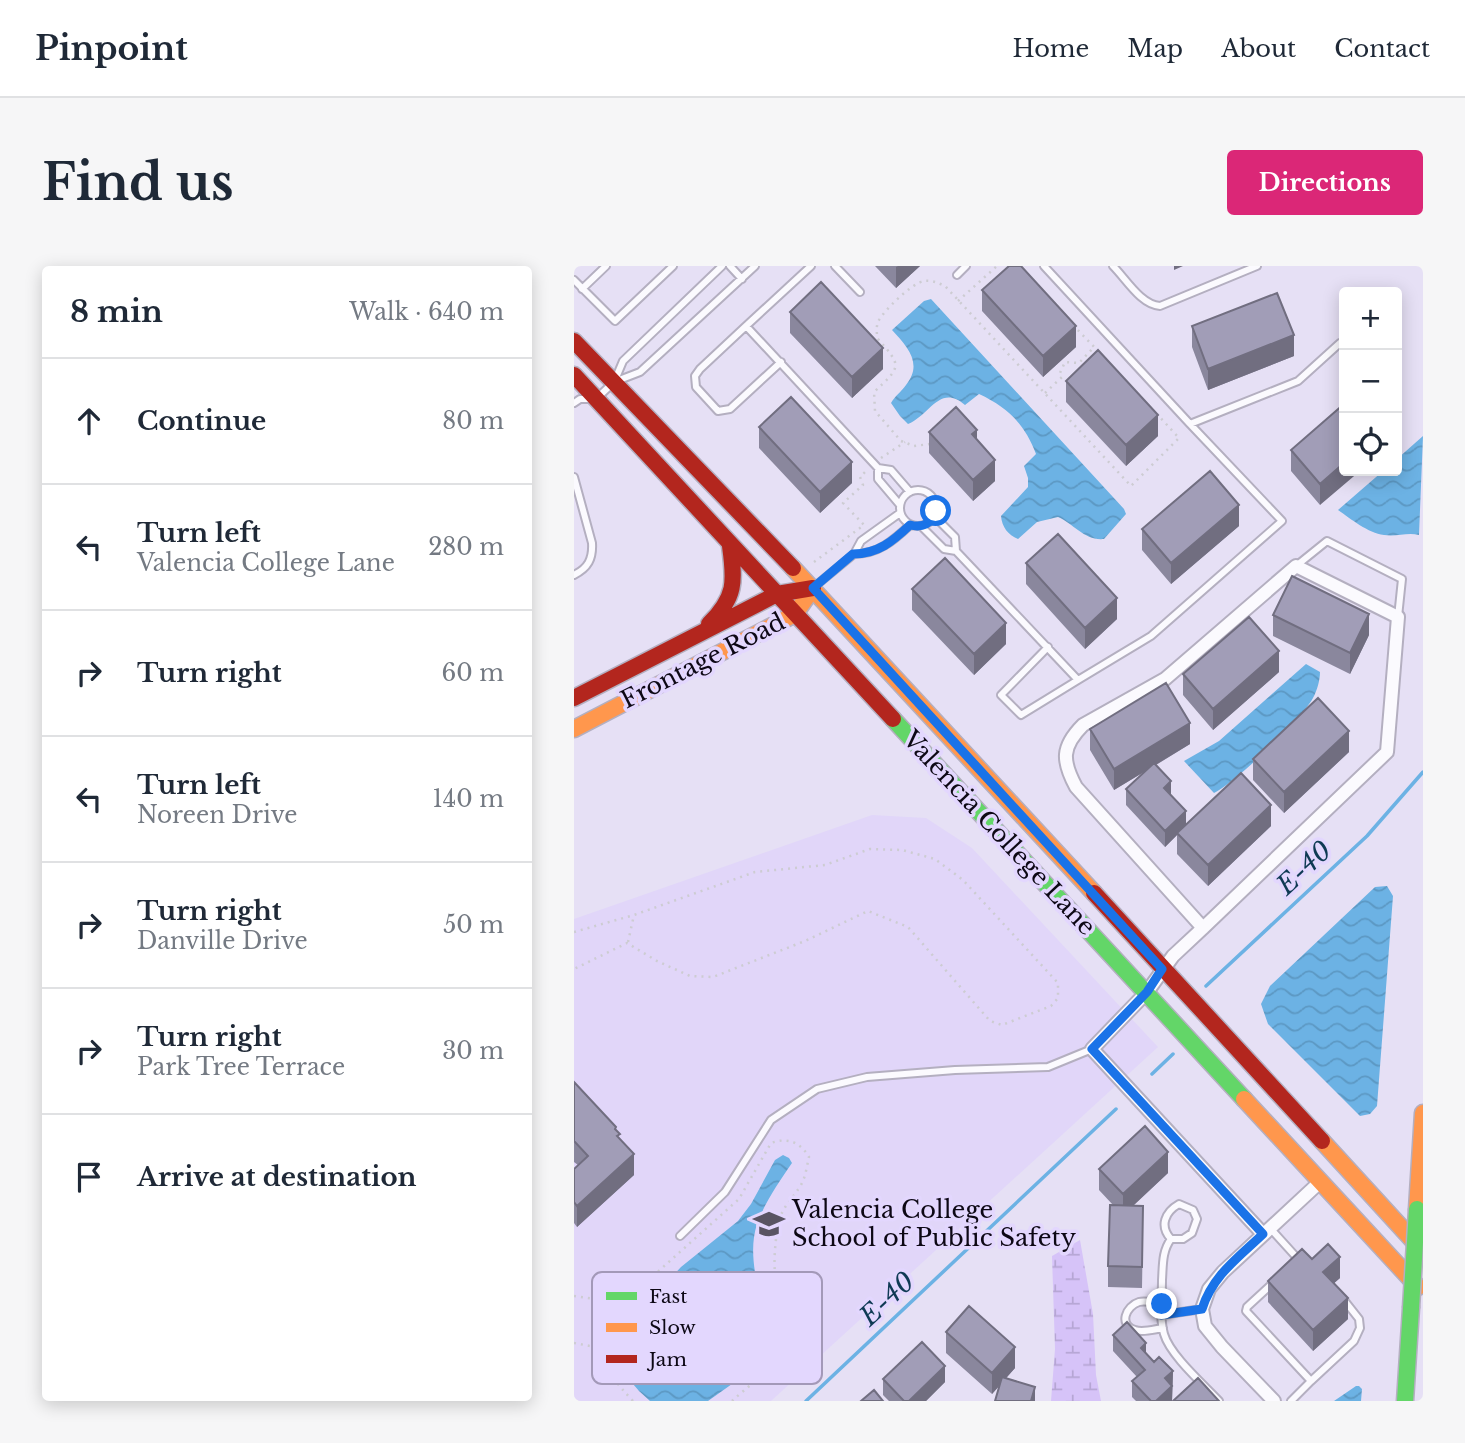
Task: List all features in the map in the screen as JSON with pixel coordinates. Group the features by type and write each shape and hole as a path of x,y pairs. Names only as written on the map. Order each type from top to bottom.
{"main road":[{"name":"Valencia College Lane","path":"574,341 813,588 1423,1252"},
{"name":"Valencia College Lane","path":"574,375 1423,1292"},
{"path":"699,634 725,609 734,589 730,546"},
{"name":"Frontage Road","path":"574,698 777,594 813,588"},
{"name":"Frontage Road","path":"574,729 795,614 813,588"},
{"path":"1405,1401 1423,1112"},
{"path":"1321,1181 1333,1177 1343,1181 1382,1221 1400,1227"}],"street":[{"path":"1203,928 1076,786 1065,768 1066,754 1070,742 1083,725 1165,679 1296,566 1398,617 1387,752 1203,928 1172,956 1147,992 1092,1049 1267,1231"},
{"path":"1274,1401 1222,1347 1205,1325 1202,1309 1209,1289 1223,1272 1321,1181"}],"lane":[{"path":"582,289 606,266"},
{"path":"574,280 615,321 673,266"},
{"path":"614,382 622,361 722,266"},
{"path":"730,266 742,278"},
{"path":"574,403 596,399 614,382 640,372 755,266"},
{"path":"781,362 730,409 718,411 696,387 695,376 700,369 811,266"},
{"path":"835,266 860,292"},
{"path":"957,275 967,266"},
{"path":"1044,266 1282,522 1151,636 1021,715 1001,695 1048,647"},
{"path":"1113,266 1152,306 1160,306 1257,266"},
{"path":"746,326 878,468 891,470 910,492"},
{"path":"1190,424 1298,381 1339,344"},
{"path":"878,468 878,479 900,505"},
{"path":"574,477 593,553 583,570 574,575"},
{"path":"921,490 931,495 936,505 931,521 921,526 910,525 900,513 902,498 910,492 921,490"},
{"path":"813,588 853,554 861,541 900,513"},
{"path":"934,516 955,537 956,551"},
{"path":"853,554 867,554 887,545 910,525"},
{"path":"921,526 944,549 956,551 1079,680"},
{"path":"1296,566 1327,541 1402,579 1398,617"},
{"path":"680,1236 725,1192 771,1121 817,1089 867,1077 955,1070 1048,1067 1092,1049"},
{"path":"1178,1204 1188,1207 1196,1215 1195,1229 1184,1239 1171,1238 1166,1233 1164,1219 1178,1204"},
{"path":"1267,1231 1303,1260 1289,1269"},
{"path":"1171,1238 1163,1261 1161,1315 1164,1335 1172,1349 1219,1401"},
{"path":"1278,1279 1247,1307 1246,1311 1311,1381"},
{"path":"1291,1401 1354,1341 1360,1328 1359,1319 1353,1309 1338,1294"},
{"path":"1162,1304 1137,1302 1127,1311 1125,1320 1127,1325 1136,1331 1163,1328"},
{"path":"1161,1315 1202,1309"}],"path":[{"path":"958,302 997,266"},
{"path":"934,442 914,446 905,442 875,411 873,405 874,392 893,374 896,366 895,359 877,338 877,324 882,315 914,284 923,281 933,281 945,286 1131,486 1179,438 1151,408"},
{"path":"1066,317 1104,357"},
{"path":"1079,363 1094,347"},
{"path":"1067,380 1060,373 1065,362 1079,363"},
{"path":"1079,363 1080,368"},
{"path":"1044,394 1062,377"},
{"path":"880,460 905,442"},
{"path":"814,562 864,525 843,503 863,485 860,477 868,469"},
{"path":"574,932 634,915 755,872 825,865 870,849 902,849 936,859 963,880 1058,983 1058,998 1051,1006 1002,1025 990,1021 908,927 868,911 805,941 713,977 690,976 627,943"},
{"path":"574,969 627,943 634,915"},
{"path":"658,1272 739,1199 771,1143 781,1139 793,1141 803,1147 809,1157 802,1183 787,1201 779,1220 773,1254 775,1272"},
{"path":"574,1296 592,1299"},
{"path":"574,1343 592,1346"},
{"path":"617,1384 633,1401"},
{"path":"732,1401 751,1384"}],"shaded area":[{"name":"Valencia College School of Public Safety","path":"872,815 926,818 972,848 1158,1047 822,1354 822,1272 592,1272 592,1384 790,1384 771,1401 574,1401 574,919"}],"green space":[{"path":"1080,1240 1093,1314 1096,1375 1101,1401 1051,1401 1055,1349 1052,1256"}],"water":[{"path":"931,299 1124,509 1126,514 1104,539 1085,535 1058,517 1037,522 1018,539 1006,530 1001,516 1028,487 1024,466 1036,454 1021,425 989,399 979,394 965,405 949,397 935,403 908,424 900,416 891,403 911,377 913,363 908,349 892,330 924,301"},
{"path":"1423,436 1419,535 1378,534 1338,510 1377,476 1402,476 1402,455"},
{"path":"1306,664 1320,672 1316,692 1306,708 1252,764 1214,793 1184,761 1219,741"},
{"path":"1387,886 1393,896 1377,1106 1370,1114 1360,1116 1268,1024 1261,1004 1270,986 1375,887"},
{"path":"783,1155 792,1163 757,1224 753,1253 755,1272 676,1272 738,1221 751,1204 775,1160"},
{"path":"633,1384 732,1384 708,1401 650,1401"},
{"path":"1356,1386 1362,1389 1361,1401 1334,1401"}],"building":[{"path":"1009,266 1021,266 1076,326 1043,356 982,290"},
{"path":"821,282 883,348 852,377 790,312"},
{"path":"1277,293 1294,335 1208,369 1192,326"},
{"path":"1098,350 1158,415 1126,445 1066,381"},
{"path":"791,397 852,462 820,492 759,427"},
{"path":"956,407 977,430 972,434 995,460 973,480 929,432"},
{"path":"1339,408 1339,467 1320,484 1291,450"},
{"path":"1210,471 1239,505 1171,563 1142,529"},
{"path":"1058,534 1117,598 1085,628 1026,563"},
{"path":"945,558 1006,623 974,654 912,589"},
{"path":"1292,576 1369,614 1350,653 1273,615"},
{"path":"1249,617 1279,651 1213,709 1183,674"},
{"path":"1166,683 1190,723 1114,769 1090,729"},
{"path":"1318,698 1349,731 1284,792 1253,759"},
{"path":"1154,763 1171,781 1164,788 1186,811 1165,831 1126,789"},
{"path":"1241,773 1271,805 1208,865 1177,833"},
{"path":"574,1082 616,1127 620,1134 617,1136 634,1154 577,1206 574,1202 574,1169 588,1156 574,1141"},
{"path":"1145,1126 1168,1152 1123,1194 1099,1169"},
{"path":"1110,1205 1143,1206 1142,1267 1108,1266"},
{"path":"1328,1244 1340,1257 1323,1272 1348,1298 1313,1330 1268,1281 1302,1249 1312,1259"},
{"path":"969,1306 1015,1347 992,1373 946,1332"},
{"path":"1127,1322 1146,1343 1141,1348 1154,1362 1159,1357 1173,1371 1165,1378 1172,1386 1156,1401 1151,1401 1132,1381 1145,1370 1113,1335"},
{"path":"922,1342 945,1366 909,1401 904,1401 883,1379"},
{"path":"1002,1377 1035,1387 1031,1401 995,1401"},
{"path":"1198,1378 1219,1401 1173,1401"},
{"path":"874,1390 883,1401 861,1401"}],"waterway":[{"name":"E-40","path":"1206,986 1367,836 1423,772"},
{"name":"E-40","path":"1152,1074 1173,1054"},
{"name":"E-40","path":"806,1401 1116,1109"}],"traffic: fast":[{"path":"893,719 1244,1099"},
{"path":"1411,1308 1417,1209"},
{"path":"1405,1401 1411,1308"}],"traffic: slow":[{"path":"793,568 1094,893"},
{"path":"574,729 795,614 813,588"},
{"path":"1244,1099 1418,1287"},
{"path":"1417,1209 1423,1113"},
{"path":"1322,1141 1419,1247"}],"traffic: jam":[{"path":"574,341 793,568"},
{"path":"574,375 893,719"},
{"path":"709,624 724,605 732,588 730,546"},
{"path":"574,698 777,594 813,588"},
{"path":"1094,893 1322,1141"}],"place":[{"name":"Valencia College School of Public Safety","path":"769,1224"}],"route":[{"path":"936,511 931,521 921,526 910,525 887,545 867,554 853,554 813,588 1162,969 1147,992 1092,1049 1263,1234 1209,1289 1202,1309 1161,1315 1162,1304"}]}
